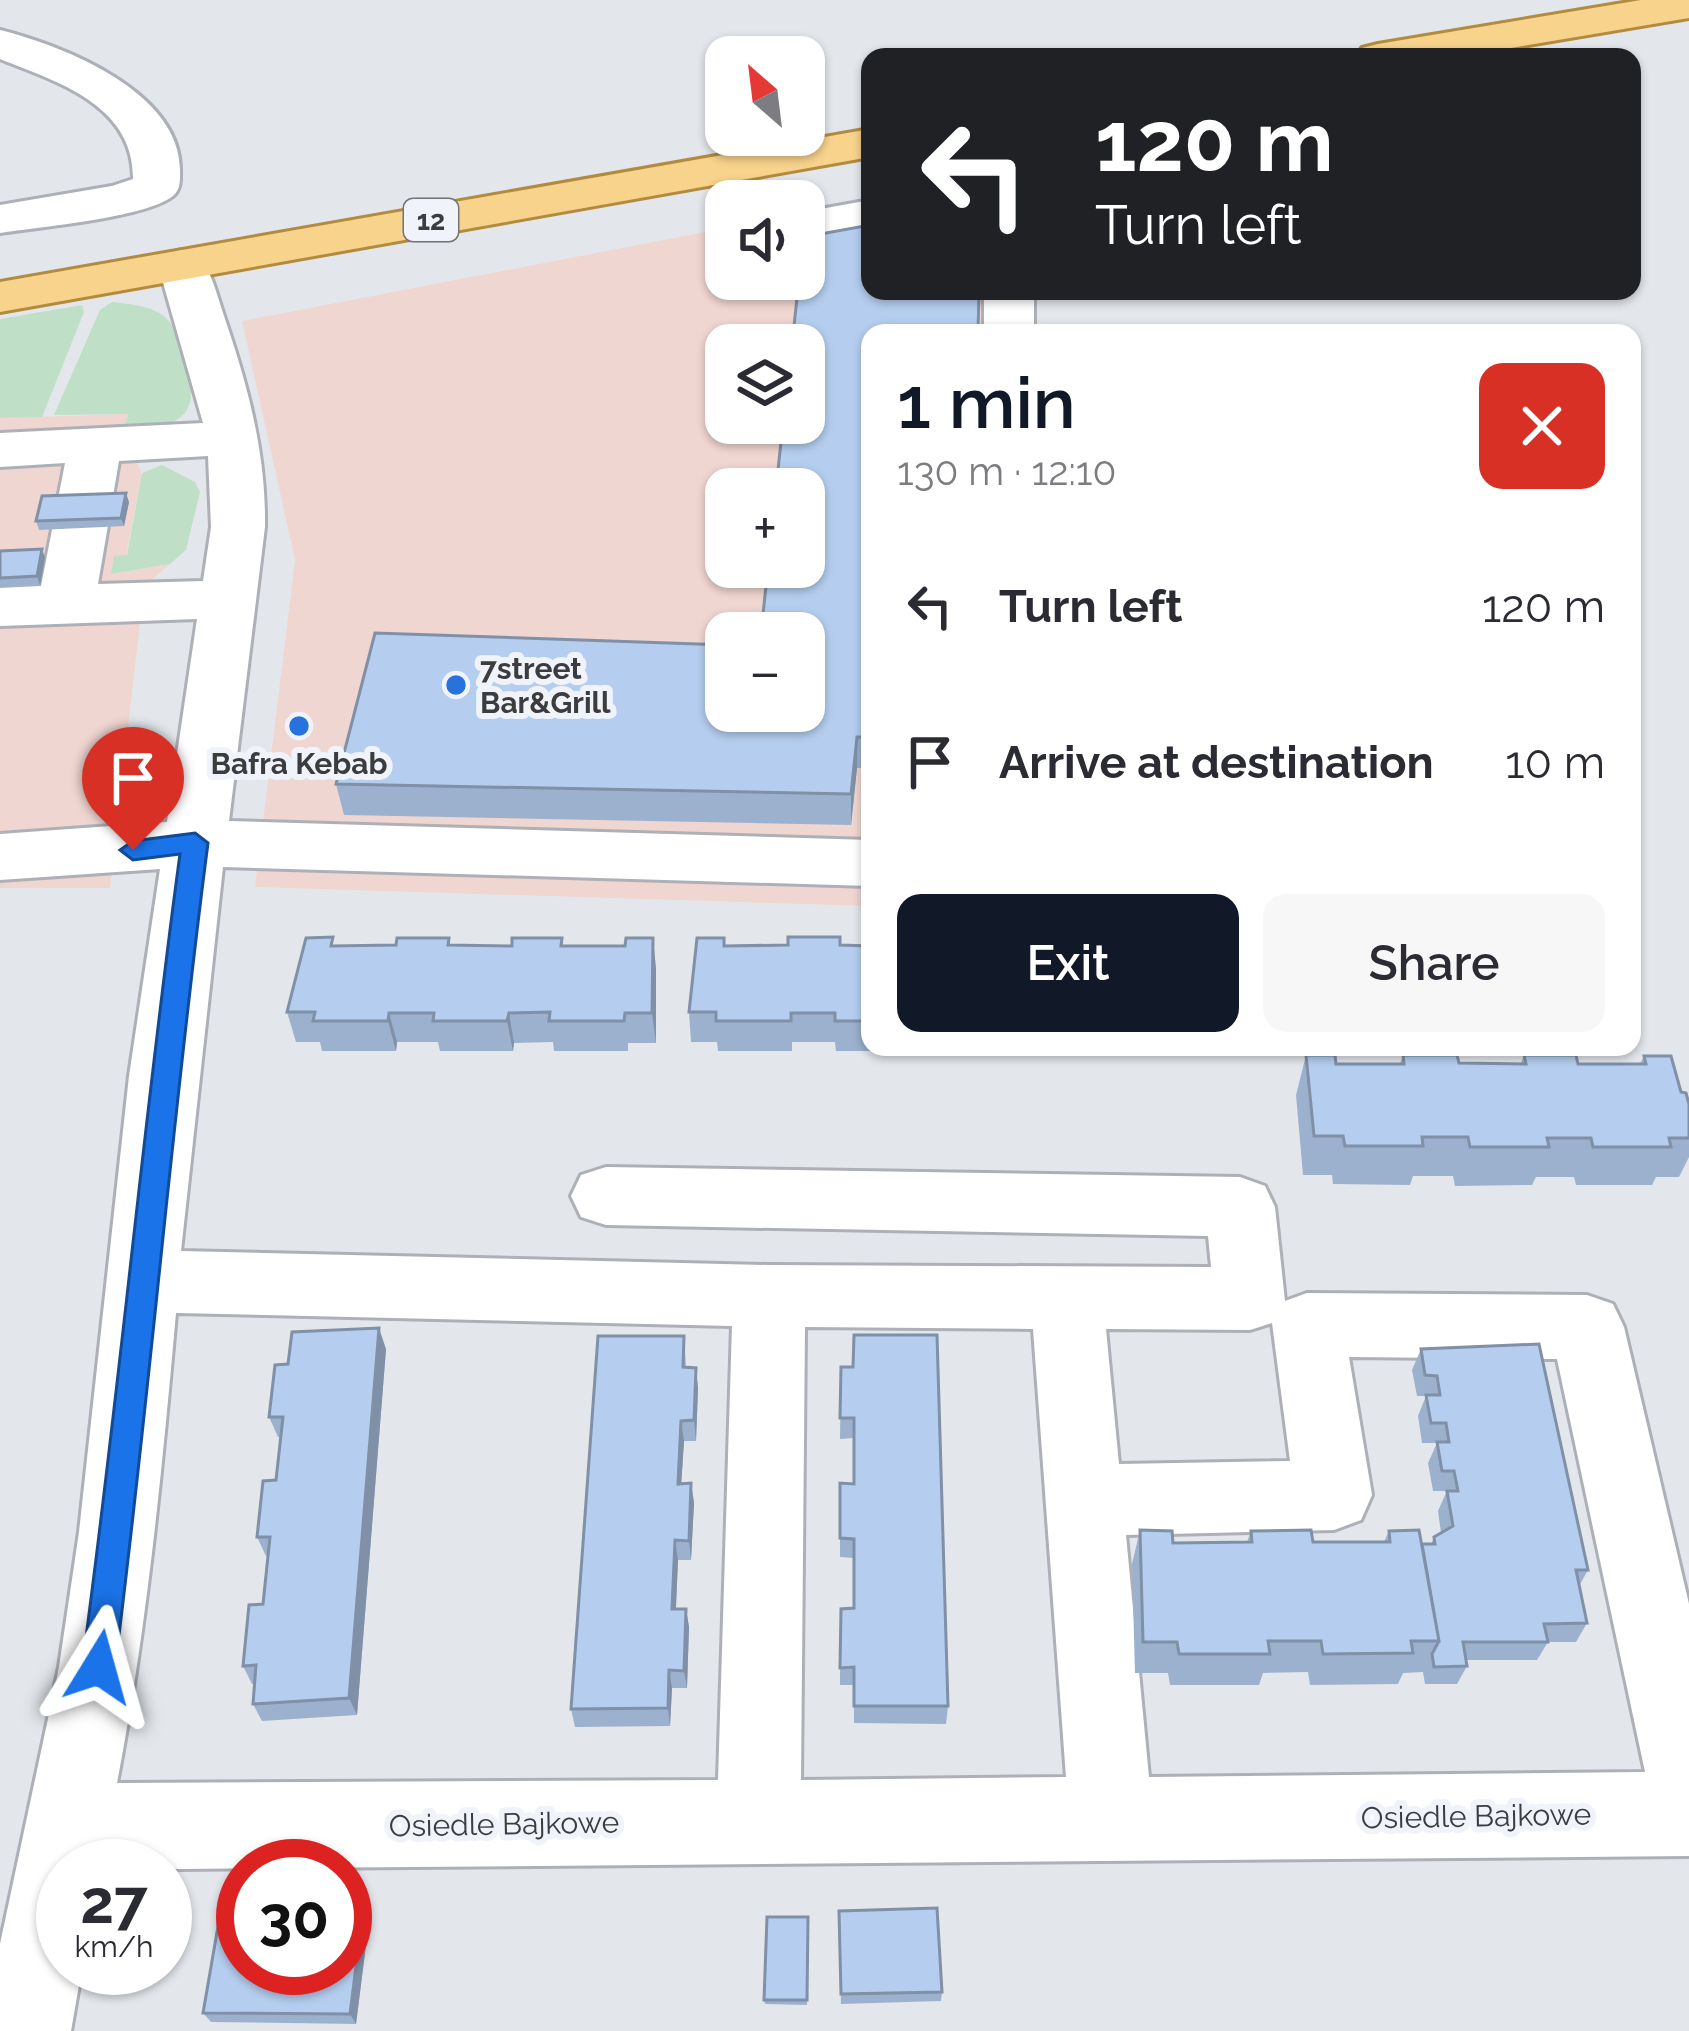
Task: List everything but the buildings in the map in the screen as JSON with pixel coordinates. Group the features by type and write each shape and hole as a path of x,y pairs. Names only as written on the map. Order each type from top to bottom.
{"main road":[{"path":"1431,48 1689,4"},
{"name":"12","path":"0,296 861,144"}],"street":[{"path":"0,43 117,97 150,134 160,169 156,186 122,199 0,218"},
{"path":"825,222 861,216"},
{"path":"26,2031 70,1824 118,1532 163,1076 241,490 233,438 182,265"},
{"path":"0,450 233,438"},
{"path":"66,604 94,445"},
{"path":"0,607 229,599"},
{"path":"0,857 195,843 861,863"},
{"path":"606,1196 1240,1207 1279,1312 1334,1495 1083,1500"},
{"path":"146,1281 769,1297 1067,1298 1588,1327 1689,1781"},
{"path":"759,1822 769,1297"},
{"path":"1067,1298 1111,1819"},
{"name":"Osiedle Bajkowe","path":"70,1824 1689,1814"}],"shaded area":[{"path":"705,232 705,300 825,300 825,283 861,289 861,300 1026,300 1026,324 861,324 861,906 255,887 295,560 242,321"},
{"path":"128,414 123,434 142,473 126,556 112,574 170,564 144,587 110,888 0,888 0,418"}],"green space":[{"path":"112,302 153,310 176,331 191,395 182,416 172,422 123,434 128,414 54,415 100,310"},
{"path":"82,305 84,312 42,417 0,418 0,319"},
{"path":"162,465 195,482 200,492 186,550 170,564 111,574 114,556 127,555 142,473"}],"place":[{"name":"7street Bar&Grill","path":"456,685"},
{"name":"Bafra Kebab","path":"299,726"}],"route":[{"path":"99,1667 136,1387 163,1076 195,843 133,850"}]}
